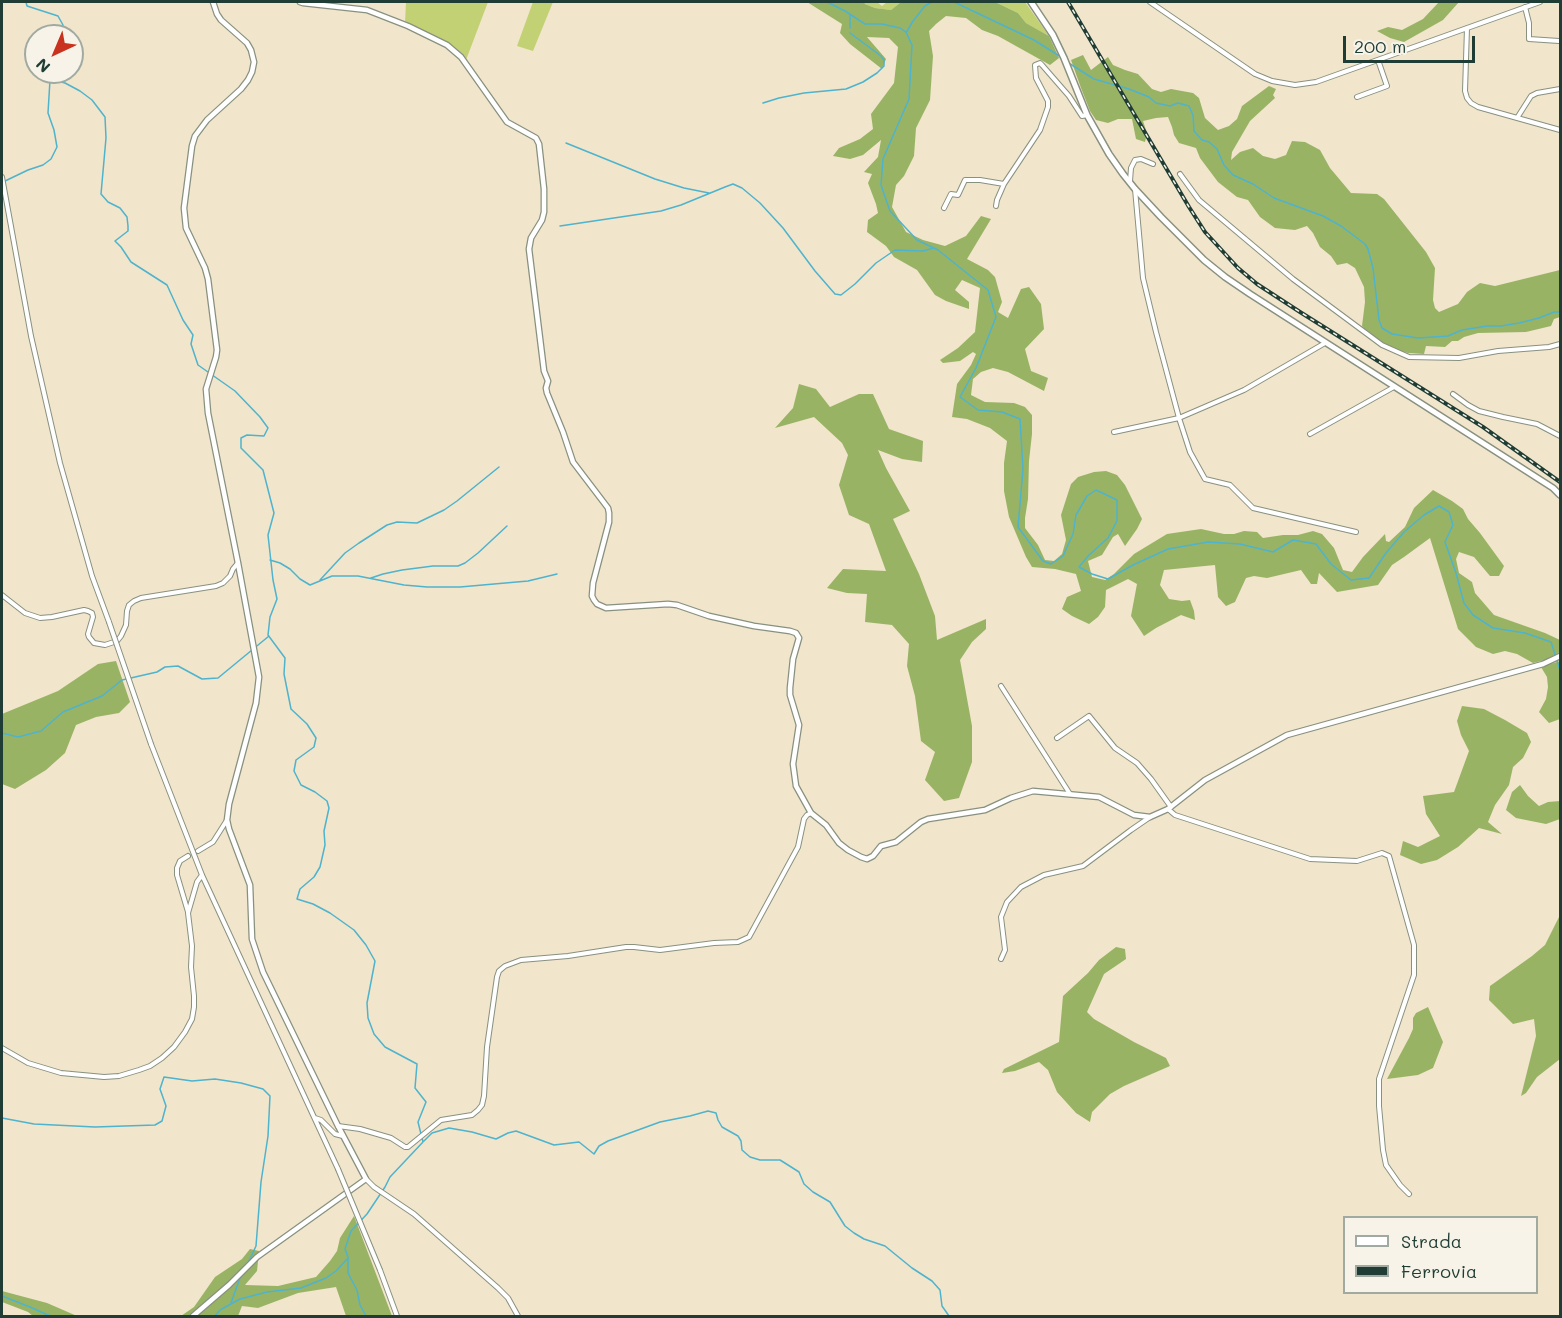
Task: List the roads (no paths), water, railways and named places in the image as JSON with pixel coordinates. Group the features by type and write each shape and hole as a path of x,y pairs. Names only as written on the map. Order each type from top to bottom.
{"main road":[{"path":"1031,2 1053,35 1088,115 1109,154 1135,189 1204,260 1250,294 1553,488 1560,495"}],"street":[{"path":"198,851 213,842 227,820 229,804 257,696 259,677 208,413 206,389 216,357 216,338 208,279 184,219 195,136 207,120 241,89 252,72 254,62 248,43 221,20 213,2"},
{"path":"300,2 367,10 447,45 461,57 507,122 536,138 539,144 544,189 544,212 531,238 529,249 544,371 548,381 547,393 573,462 608,508 609,513 609,522 593,583 592,596 597,604 606,608 677,605 709,616 796,633 799,638 793,659 790,688 799,725 793,764 794,780 811,813 826,825 843,846 867,859 873,856 881,846 896,842 928,819 985,810 1033,791 1099,797 1134,815 1150,818"},
{"path":"1150,2 1255,74 1272,81 1295,85 1316,82 1540,2"},
{"path":"1524,7 1529,23 1529,39 1559,41"},
{"path":"1467,28 1465,84 1467,98 1471,103 1560,130"},
{"path":"1357,97 1387,86 1378,60"},
{"path":"996,206 996,200 1004,184 1040,130 1048,107 1048,101 1035,78 1034,69 1037,63 1042,65 1062,88 1082,116 1088,115"},
{"path":"1517,118 1531,96 1560,89"},
{"path":"1130,182 1130,172 1135,160 1141,159 1153,164"},
{"path":"1180,174 1199,200 1293,279 1382,345 1409,357 1459,358 1560,344"},
{"path":"2,177 31,336 60,463 92,576 202,875 338,1169 397,1317"},
{"path":"944,208 951,194 957,195 964,180 1004,184"},
{"path":"1135,189 1143,278 1179,418 1190,452 1205,479 1230,484 1253,508 1356,532"},
{"path":"1114,432 1179,418 1244,390 1326,342"},
{"path":"1310,434 1394,386"},
{"path":"1453,394 1479,411 1537,424 1560,436"},
{"path":"2,595 25,613 40,618 88,610 93,617 88,637 94,643 105,645 117,641 122,636 127,611 134,601 216,586 230,576 232,569 238,563"},
{"path":"1001,960 1005,950 1001,917 1007,902 1022,887 1044,875 1083,866 1131,830 1169,808 1205,780 1287,735 1560,656"},
{"path":"1001,686 1070,794"},
{"path":"1056,738 1089,716 1115,748 1137,763 1151,779 1175,815 1310,859 1357,861 1382,853 1389,856 1414,945 1413,975 1379,1079 1379,1106 1386,1165 1409,1194"},
{"path":"338,1126 360,1129 391,1138 408,1147 441,1120 472,1115 482,1106 487,1047 497,977 499,971 505,966 521,960 568,956 626,947 660,950 743,940 749,937 798,847 804,819 811,813"},
{"path":"227,820 250,885 252,939 262,972 366,1179 414,1214 498,1288 508,1298 518,1317"},
{"path":"2,1048 28,1063 62,1073 104,1077 119,1076 150,1066 174,1047 192,1019 194,1007 190,967 192,940 188,913 177,875 180,861 188,856"},
{"path":"188,913 197,882 202,875"},
{"path":"314,1118 321,1120 335,1134 343,1136"},
{"path":"193,1317 230,1285 257,1257 366,1179"}],"waterway":[{"path":"26,2 27,6 58,16 62,24"},
{"path":"827,2 865,24 882,24 900,28 906,32 912,45 909,99 883,159 881,185 890,211 917,240 938,250 988,290 996,317 976,368 960,397 978,410 1002,412 1020,419 1023,469 1018,527 1043,561 1051,564 1063,556 1073,534 1076,515 1087,496 1096,490 1117,500 1117,521 1108,538 1079,567 1108,579 1168,549 1208,542 1240,544 1273,552 1293,540 1316,544 1331,564 1351,580 1369,578 1404,532 1439,506 1449,512 1453,525 1445,542 1464,603 1473,615 1493,628 1525,633 1551,642 1560,670"},
{"path":"906,33 925,6 932,2"},
{"path":"954,2 1034,40 1061,57"},
{"path":"850,14 850,28"},
{"path":"763,103 804,93 846,89 877,73 884,66 884,60 850,33"},
{"path":"1067,62 1094,79 1129,89 1149,97 1156,103 1170,106 1178,103 1189,106 1193,115 1194,131 1202,140 1209,142 1217,149 1224,165 1233,175 1253,184 1274,198 1323,216 1365,244 1373,268 1379,320 1382,328 1392,334 1418,338 1448,336 1462,330 1519,323 1560,312"},
{"path":"5,181 43,165 51,159 57,147 48,113 50,84"},
{"path":"67,84 92,100 105,117 106,138 101,194 108,202 120,208 127,217 128,226 128,231 115,241 131,262 167,285 183,320 193,335 191,344 198,365 235,391 268,428 264,436 247,435 241,438 241,448 263,470 274,513 268,535 277,599 270,617 268,635 285,658 284,674 291,709 307,724 316,738 314,747 296,760 294,771 301,785 327,801 329,808 320,867 314,877 300,889 297,899 330,913 354,930 366,945 375,961 367,1003 368,1018 374,1034 385,1047 417,1064 415,1088 426,1102 418,1122 423,1142 390,1177 367,1214 351,1231 345,1249 348,1257 348,1273 366,1316"},
{"path":"566,143 655,179 709,193"},
{"path":"560,226 661,211 733,184 742,188 760,203 783,228 835,294 841,295 876,263 895,250 923,251 934,248"},
{"path":"320,580 345,553 387,525 397,522 417,523 444,510 499,467"},
{"path":"371,578 402,570 458,566 478,553 507,526"},
{"path":"270,560 290,569 310,585 332,576 358,576 404,585 460,587 528,581 557,574"},
{"path":"2,733 18,737 41,731 63,712 102,696 122,680 157,672 165,667 178,666 202,679 218,678 269,636"},
{"path":"2,1118 34,1124 95,1127 155,1125 162,1121 166,1106 160,1089 164,1077 192,1081 215,1079 263,1089 270,1096 268,1136 261,1182 256,1246 249,1261"},
{"path":"424,1141 432,1133 449,1128 496,1139 516,1131 554,1145 579,1142 594,1154 599,1146 608,1141 660,1122 708,1111 716,1113 722,1127 738,1136 742,1150 750,1157 760,1160 780,1160 799,1172 804,1184 830,1202 845,1226 864,1239 885,1246 932,1281 940,1290 942,1306 949,1316"},
{"path":"215,1316 220,1310 240,1299 267,1292 301,1288 326,1278 348,1258"},
{"path":"231,1303 240,1278"},
{"path":"2,1296 50,1316"}],"railway":[{"path":"1068,2 1189,207 1205,232 1238,268 1257,284 1300,312 1483,427 1560,482"}]}
